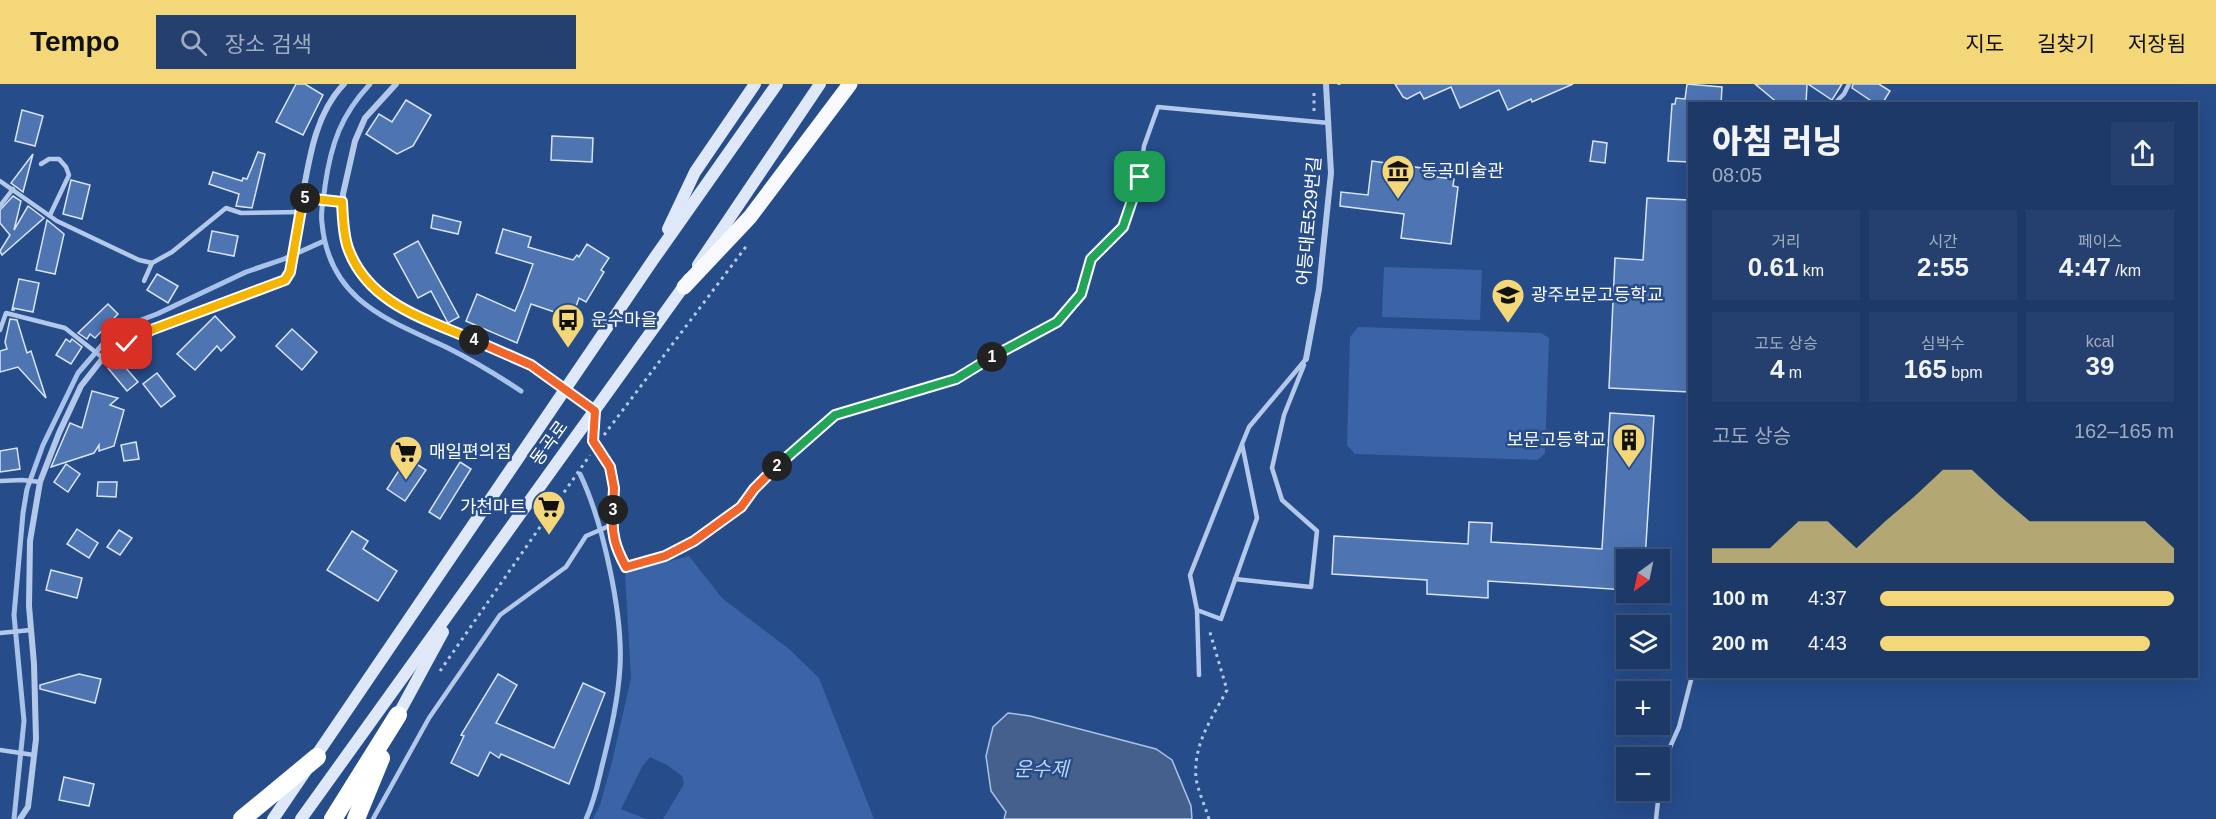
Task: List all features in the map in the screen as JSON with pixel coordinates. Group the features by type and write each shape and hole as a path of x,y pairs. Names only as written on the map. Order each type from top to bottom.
{"highway":[{"path":"333,819 398,715"},
{"path":"356,819 398,715"},
{"path":"242,819 317,757"}],"main road":[{"path":"653,260 695,172 755,84"},
{"name":"동곡로","path":"273,819 653,260 777,84"},
{"name":"동곡로","path":"301,819 684,287 820,84"},
{"path":"684,287 750,217 850,84"},
{"path":"398,715 468,586"}],"street":[{"path":"20,819 28,807 31,754 36,739 29,606 30,541 37,481 58,433 81,386 101,356 151,330 285,280 290,272 300,212 306,198 318,127 329,103 344,84"},
{"path":"396,84 365,118 355,141 339,202 349,249 364,278 376,292 397,306 531,365 595,411"},
{"name":"어등대로529번길","path":"1306,359 1319,289 1330,185 1326,84"},
{"path":"306,198 339,202"}],"lane":[{"path":"1836,102 1844,94 1849,84"},
{"path":"595,411 593,441 610,467 614,488 612,522 615,548 626,567 665,556 694,541 741,507 754,489 785,458 835,415 956,379 998,353 1057,322 1081,294 1091,259 1123,227 1140,177 1144,146 1158,107 1329,123"},
{"path":"41,164 49,159 59,159 69,175 51,215"},
{"path":"0,181 57,221 139,260 152,263"},
{"path":"0,206 13,189"},
{"path":"144,281 152,263 172,252 226,208 241,213 300,212"},
{"path":"0,330 6,313 65,328 101,356"},
{"path":"1199,675 1197,610 1190,575 1249,427 1306,359"},
{"path":"1236,579 1311,587 1317,531 1282,500 1272,468 1284,415 1306,359"},
{"path":"1197,610 1221,619 1257,518 1242,444"},
{"path":"0,481 37,481"},
{"path":"374,819 429,718 500,615 566,567 586,536 607,527 612,522"},
{"path":"3,633 31,630"},
{"path":"1656,819 1662,765 1678,727 1691,678"},
{"path":"0,750 31,754"}],"path":[{"path":"1313,84 1315,115"},
{"path":"435,678 596,446 749,243"},
{"path":"1204,612 1227,690 1200,739 1197,754 1196,780 1209,819"}],"shaded area":[{"path":"1384,267 1482,270 1480,320 1382,317"},
{"path":"1358,327 1541,333 1549,338 1545,453 1538,460 1355,454 1347,445 1350,337"},
{"path":"689,556 722,598 789,649 819,678 874,819 663,819 684,784 682,776 667,765 650,757 642,767 621,809 646,819 593,819 600,805 612,762 631,678 625,573"}],"water":[{"name":"운수제","path":"1008,713 1030,716 1156,749 1172,760 1191,806 1192,819 1004,819 1006,812 991,791 986,756 993,727"}],"building":[{"path":"296,84 305,84 323,95 303,135 276,122"},
{"path":"1395,84 1573,84 1508,110 1499,90 1460,108 1451,87 1424,99 1420,92 1407,99 1403,97"},
{"path":"1687,84 1722,87 1721,102 1688,102 1688,162 1668,161 1672,104 1675,104 1676,98 1685,99"},
{"path":"1755,84 1807,84 1806,102 1777,102"},
{"path":"1808,84 1842,84 1832,100"},
{"path":"1853,84 1879,84 1890,91 1883,102 1873,102 1852,88"},
{"path":"406,100 431,115 413,146 397,154 366,134 379,114 392,122"},
{"path":"22,110 43,116 35,146 15,141"},
{"path":"552,136 593,138 592,162 551,160"},
{"path":"1593,141 1607,143 1605,163 1590,161"},
{"path":"258,152 265,154 252,208 236,206 239,194 209,184 213,172 242,181 243,178 247,179"},
{"path":"33,154 23,192 11,183"},
{"name":"동곡미술관","path":"1372,161 1429,169 1428,176 1454,179 1453,186 1458,187 1451,244 1401,238 1404,214 1340,206 1341,192 1368,195"},
{"path":"71,180 90,185 82,219 63,214"},
{"path":"13,196 21,201 14,230 28,206 44,218 2,255 0,251 10,235 0,223 0,210"},
{"path":"1647,198 1688,200 1688,392 1609,388 1615,258 1643,260"},
{"path":"433,215 461,222 458,234 431,228"},
{"path":"47,220 64,234 55,274 36,270"},
{"path":"503,229 531,237 528,247 573,260 577,255 579,257 587,244 609,258 601,270 604,272 586,302 579,298 572,318 531,304 517,343 466,321 477,294 515,311 524,289 533,264 496,253"},
{"path":"212,231 238,236 234,256 208,251"},
{"path":"418,241 459,317 448,323 431,291 418,298 394,254"},
{"path":"157,274 178,286 168,303 147,290"},
{"path":"19,279 39,283 33,312 13,308 12,310"},
{"path":"108,304 118,314 95,338 90,334 87,339 78,333"},
{"path":"215,316 235,337 221,351 217,346 195,370 177,354"},
{"path":"10,319 17,320 27,353 31,351 46,398 18,367 0,372 0,351 7,349 5,342"},
{"path":"292,329 317,352 302,370 276,346"},
{"path":"66,339 70,342 72,339 82,347 71,364 56,355"},
{"path":"118,359 138,382 127,391 108,368"},
{"path":"157,373 175,396 161,407 143,384"},
{"path":"92,391 118,398 110,405 124,410 114,446 99,451 99,445 94,453 51,467 70,423 82,428"},
{"name":"보문고등학교","path":"1610,413 1654,416 1646,549 1616,549 1616,589 1488,581 1488,598 1427,594 1427,580 1332,574 1334,536 1468,544 1469,522 1492,523 1491,542 1602,549"},
{"path":"136,442 139,459 124,461 121,445"},
{"path":"17,448 20,469 0,472 0,451"},
{"path":"407,458 426,470 405,501 387,489"},
{"path":"460,462 471,469 440,519 429,512"},
{"path":"66,464 80,474 68,492 54,482"},
{"path":"98,482 117,482 116,497 97,496"},
{"path":"77,529 98,543 89,558 67,544"},
{"path":"119,530 132,538 120,555 107,547"},
{"path":"352,531 368,541 363,549 397,571 378,601 327,570"},
{"path":"51,570 82,578 77,598 46,590"},
{"path":"79,674 101,679 95,703 40,689 40,685"},
{"path":"498,674 517,685 496,723 554,748 583,683 605,693 569,784 501,754 499,758 490,752 478,776 451,763 464,736 461,735"},
{"path":"64,777 94,784 89,806 59,800"}],"waterway":[{"path":"370,84 352,107 339,131 327,171 322,218 327,249 336,271 348,289 382,316 465,357 521,391"},
{"path":"14,819 24,721 14,615 23,513 27,489 43,445 78,373 115,330 157,314 246,272 284,259 324,241"},
{"path":"580,474 604,542 615,595 620,645 619,679 614,715 596,791 586,819"}],"place":[{"name":"동곡미술관","path":"1398,200"},
{"name":"광주보문고등학교","path":"1508,324"},
{"name":"운수마을","path":"568,349"},
{"name":"보문고등학교","path":"1629,469"},
{"name":"매일편의점","path":"406,481"},
{"name":"가천마트","path":"549,536"}],"route":[{"path":"127,344 151,330 285,280 290,272 303,198 342,202 344,228 349,249 364,278 376,292 397,306 531,365 595,411 593,441 610,467 614,488 612,522 615,548 626,567 665,556 694,541 741,507 754,489 785,458 835,415 956,379 998,353 1057,322 1081,294 1091,259 1123,227 1140,177"}]}
